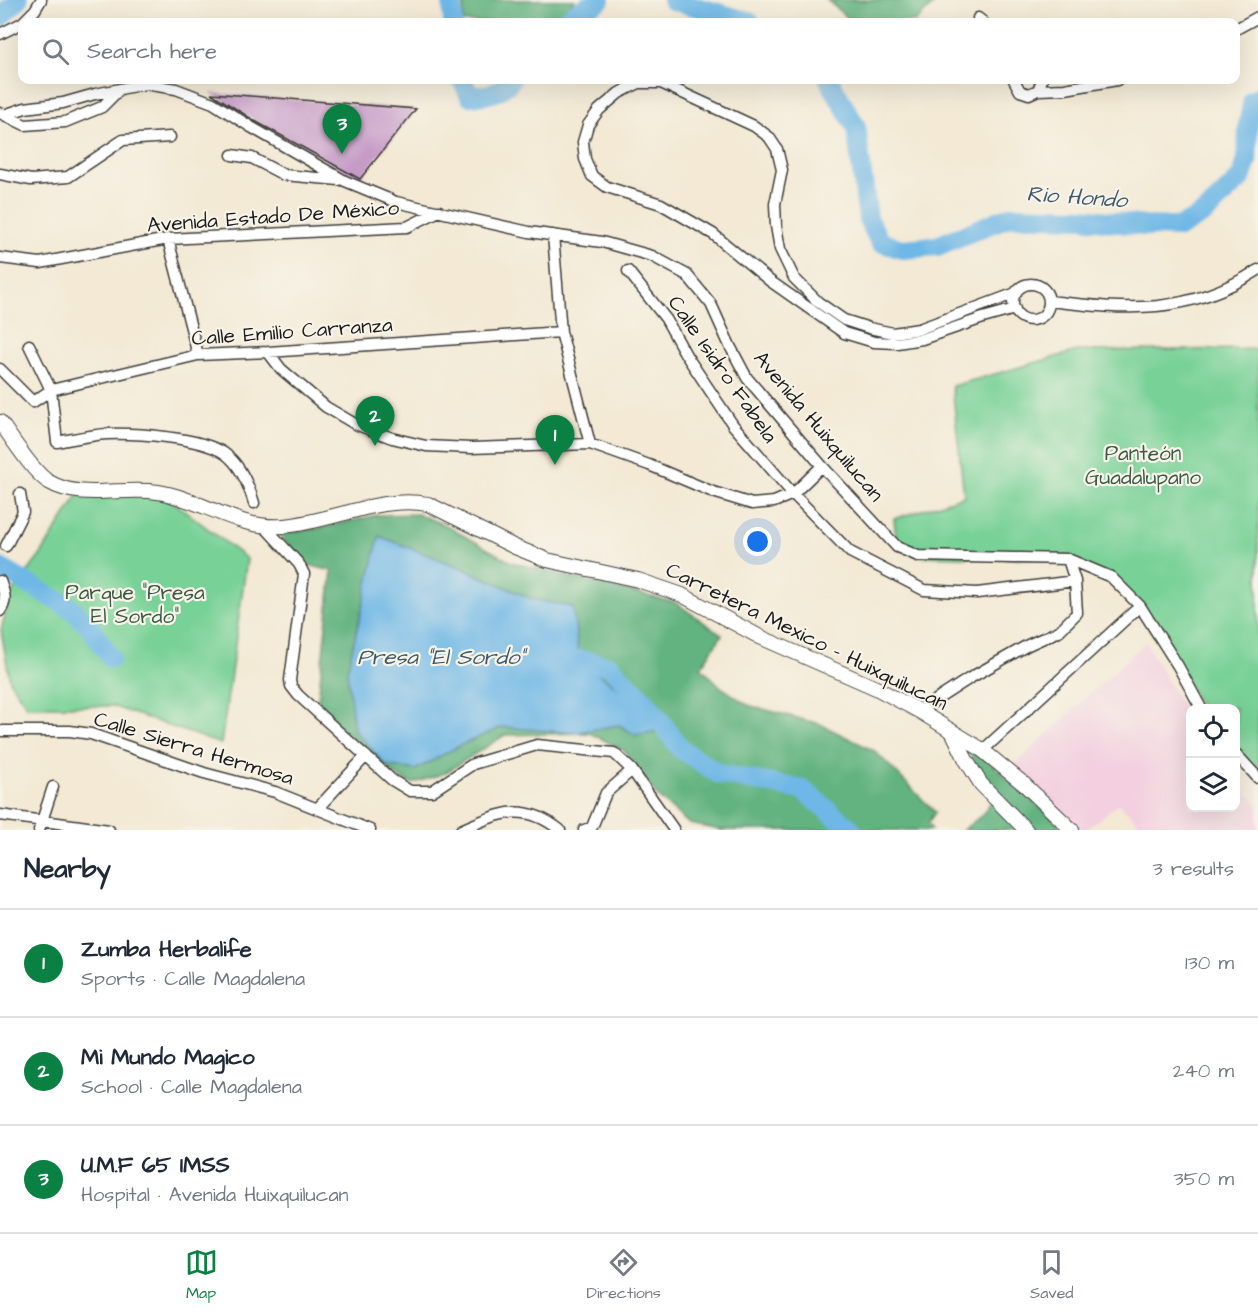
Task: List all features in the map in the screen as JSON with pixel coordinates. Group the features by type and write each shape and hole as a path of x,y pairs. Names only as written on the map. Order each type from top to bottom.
{"main road":[{"name":"Carretera Mexico - Huixquilucan","path":"0,422 43,478 57,486 79,491 145,490 160,492 198,504 233,519 265,527 309,522 390,503 405,501 428,504 515,547 547,560 638,580 682,595 760,637 876,688 951,729 1025,785 1072,830"},
{"path":"951,729 981,784 1026,830"}],"street":[{"path":"28,18 41,0"},
{"path":"1240,27 1258,17"},
{"path":"0,34 18,25"},
{"name":"Avenida Huixquilucan","path":"2,114 145,84 176,89 213,103 345,181 396,202 529,232 602,243 652,256 687,275 711,304 747,378 822,466 897,547 918,556 1068,559 1111,577 1140,606 1199,704"},
{"path":"637,84 619,93 599,110 588,125 583,142 585,159 592,176 607,187 661,204 697,224 713,234 770,281 844,333 874,342 897,343 922,339 1015,309"},
{"path":"663,84 754,126 769,137 777,149 782,170 775,204 780,249 794,278 818,302 844,320 892,333 919,329 1016,293 1024,286 1035,285 1044,291 1049,301 1046,312 1038,319 1027,320 1022,317 1015,309 1016,293"},
{"path":"1016,84 1017,88 1029,94 1040,85 1065,90 1096,84"},
{"name":"Avenida Huixquilucan","path":"2,114 25,125 65,122 102,107 119,90"},
{"path":"0,174 31,180 68,177 123,140 170,137"},
{"path":"232,155 252,158 284,175 345,181"},
{"name":"Avenida Estado De México","path":"0,258 40,263 168,239 406,227 439,211"},
{"path":"554,235 561,332 590,444"},
{"path":"168,239 198,355"},
{"path":"1049,301 1105,308 1149,308 1175,304 1235,285 1258,270"},
{"name":"Calle Isidro Fabela","path":"628,272 666,319 686,355 734,425 793,494 850,552 924,590 977,593 1075,581"},
{"name":"Calle Emilio Carranza","path":"0,369 33,402 51,390 198,355 561,332"},
{"path":"29,345 51,390 57,442 110,434 185,440 209,446 226,454 239,470 254,503"},
{"path":"268,352 281,369 326,407 355,424 392,438 426,446 471,448 590,444 649,465 713,492 752,504 774,502 793,494 822,466"},
{"path":"0,536 6,546 23,512 20,494"},
{"path":"265,527 299,564 304,574 290,680 298,696 392,780 410,791 432,791 473,764 537,745 614,753 632,770 674,830"},
{"path":"919,711 970,678 1028,645 1059,631 1077,613 1075,581 1068,559"},
{"path":"0,581 5,595 3,607"},
{"path":"982,751 1140,606"},
{"name":"Calle Sierra Hermosa","path":"0,731 70,730 90,734 204,773 275,792 370,830"},
{"path":"317,808 366,756"},
{"path":"1240,758 1258,778"},
{"path":"591,829 606,793 632,770"},
{"path":"41,826 52,787"},
{"path":"461,830 498,814 517,811 532,814 560,830"},
{"path":"0,815 41,826 109,830"}],"shaded area":[{"path":"1145,642 1186,713 1186,812 1240,812 1240,785 1258,805 1258,830 1146,830 1119,803 1085,830 1079,830 1015,765"}],"green space":[{"path":"464,0 575,0 558,18 463,18"},
{"path":"827,0 938,0 919,18 847,18"},
{"name":"Panteón Guadalupano","path":"1258,348 1258,778 1240,758 1240,704 1199,704 1178,666 1111,577 1068,559 918,556 897,547 894,519 964,496 952,386 1077,351"},
{"name":"Parque \"Presa El Sordo\"","path":"139,493 171,500 247,559 221,744 112,706 27,706 10,682 1,630 11,593 40,556 78,495"},
{"path":"418,514 445,525 511,562 676,603 722,635 701,667 720,686 748,705 820,724 875,751 935,812 928,823 932,830 721,830 689,824 658,797 625,751 590,733 505,735 445,773 412,784 398,777 317,708 332,571 305,564 279,534 320,528 377,515"},
{"path":"965,746 994,766 1065,830 963,830 982,815 998,792 984,780"}],"water":[{"name":"Presa \"El Sordo\"","path":"379,536 462,568 532,599 573,607 579,660 627,694 659,731 635,735 619,725 575,733 502,727 461,745 415,770 386,765 354,730 347,671"}],"building":[{"path":"211,93 416,109 360,179 255,121"}],"waterway":[{"name":"Rio Hondo","path":"0,17 18,0"},
{"name":"Rio Hondo","path":"452,0 453,18"},
{"name":"Rio Hondo","path":"569,18 600,0"},
{"name":"Rio Hondo","path":"672,0 736,18"},
{"name":"Rio Hondo","path":"464,84 470,96 493,93 506,84"},
{"name":"Rio Hondo","path":"831,84 856,127 868,219 880,242 902,249 937,246 1010,216 1083,218 1144,226 1180,227 1206,212 1241,178 1247,160 1248,125 1253,100 1258,97"},
{"path":"0,568 71,608 90,627 111,658"},
{"path":"579,660 610,666 646,702 681,749 719,774 803,790 852,830"}],"place":[{"name":"U.M.F 65 IMSS","path":"342,154"},
{"name":"Mi Mundo Magico","path":"375,446"},
{"name":"Zumba Herbalife","path":"555,465"}]}
